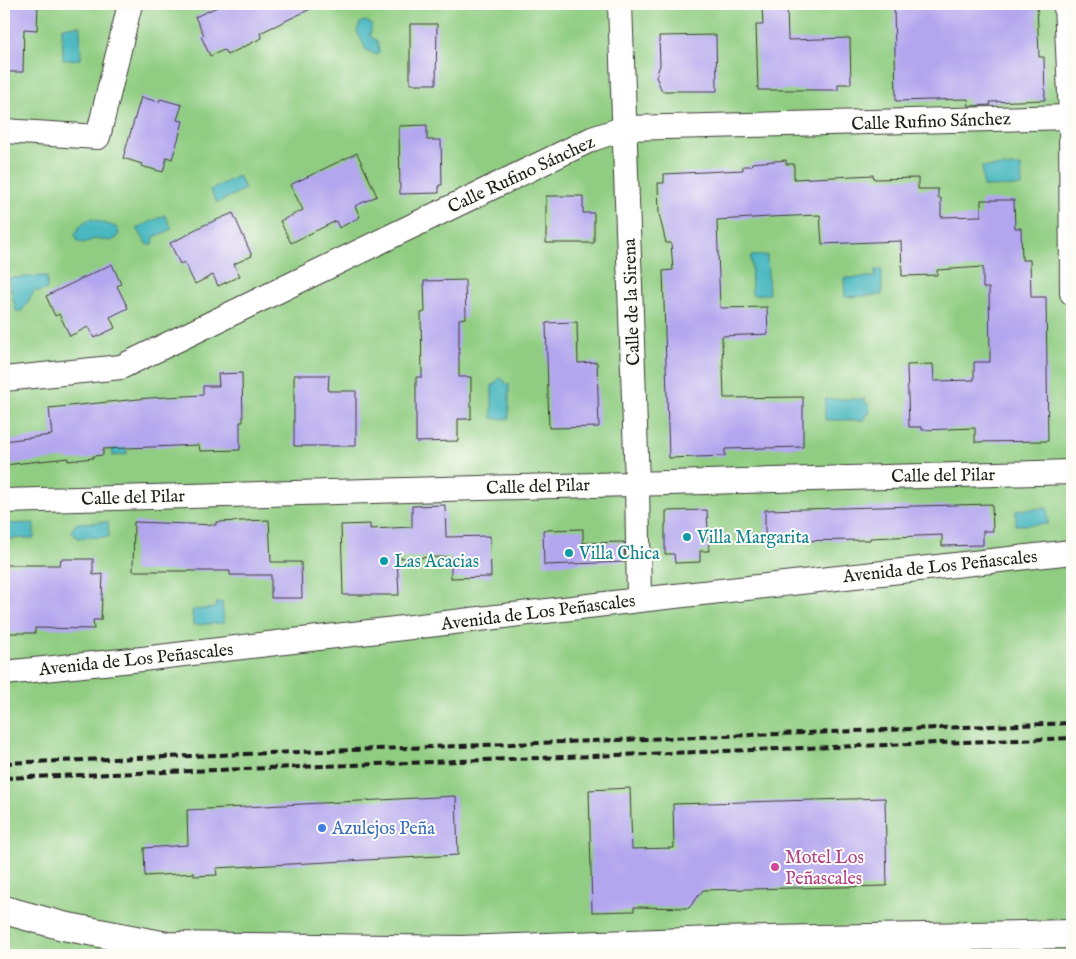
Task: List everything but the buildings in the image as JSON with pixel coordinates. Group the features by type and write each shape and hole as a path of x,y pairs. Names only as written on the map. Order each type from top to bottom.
{"street":[{"path":"4,131 98,137 130,4"},
{"name":"Calle de la Sirena","path":"620,4 637,483 639,600"},
{"path":"1066,4 1072,117 1072,293"},
{"name":"Calle Rufino Sánchez","path":"4,379 121,367 592,139 625,128 1072,117"},
{"name":"Calle del Pilar","path":"4,500 1072,472"},
{"name":"Avenida de Los Peñascales","path":"4,673 151,658 639,600 1072,552"},
{"path":"4,910 63,926 166,946 461,950 715,941 1072,934"}],"green space":[{"path":"4,4 1072,4 1072,955 4,955"}],"water":[{"path":"364,21 371,25 370,36 377,41 379,52 377,55 366,50 357,31 360,23"},
{"path":"80,26 81,59 63,60 62,27"},
{"path":"1021,166 1022,186 983,187 982,167"},
{"path":"238,176 245,189 217,203 210,190"},
{"path":"165,215 172,229 154,237 153,244 147,245 137,228"},
{"path":"92,219 116,227 119,233 117,238 111,241 95,239 83,243 78,242 75,235 78,229 84,222"},
{"path":"767,255 769,294 752,295 751,256"},
{"path":"875,270 882,270 882,295 845,297 844,278 875,277"},
{"path":"47,276 47,289 40,292 35,290 22,311 16,311 8,278"},
{"path":"500,378 505,381 506,385 509,384 509,419 492,418 492,385 495,385 496,381"},
{"path":"825,399 865,399 865,403 869,405 870,413 865,415 865,420 825,420"},
{"path":"124,424 127,454 113,456 109,426"},
{"path":"1047,508 1048,524 1016,525 1016,510"},
{"path":"108,522 109,537 77,538 71,531 77,523"},
{"path":"34,523 34,538 4,539 4,524"},
{"path":"222,602 224,623 193,625 192,610 216,608 216,603"}],"railway":[{"path":"4,763 1072,723"},
{"path":"4,778 1072,738"}],"place":[{"name":"Villa Margarita","path":"687,537"},
{"name":"Villa Chica","path":"569,553"},
{"name":"Las Acacias","path":"384,561"},
{"name":"Azulejos Peña","path":"322,828"},
{"name":"Motel Los Peñascales","path":"775,867"}]}
